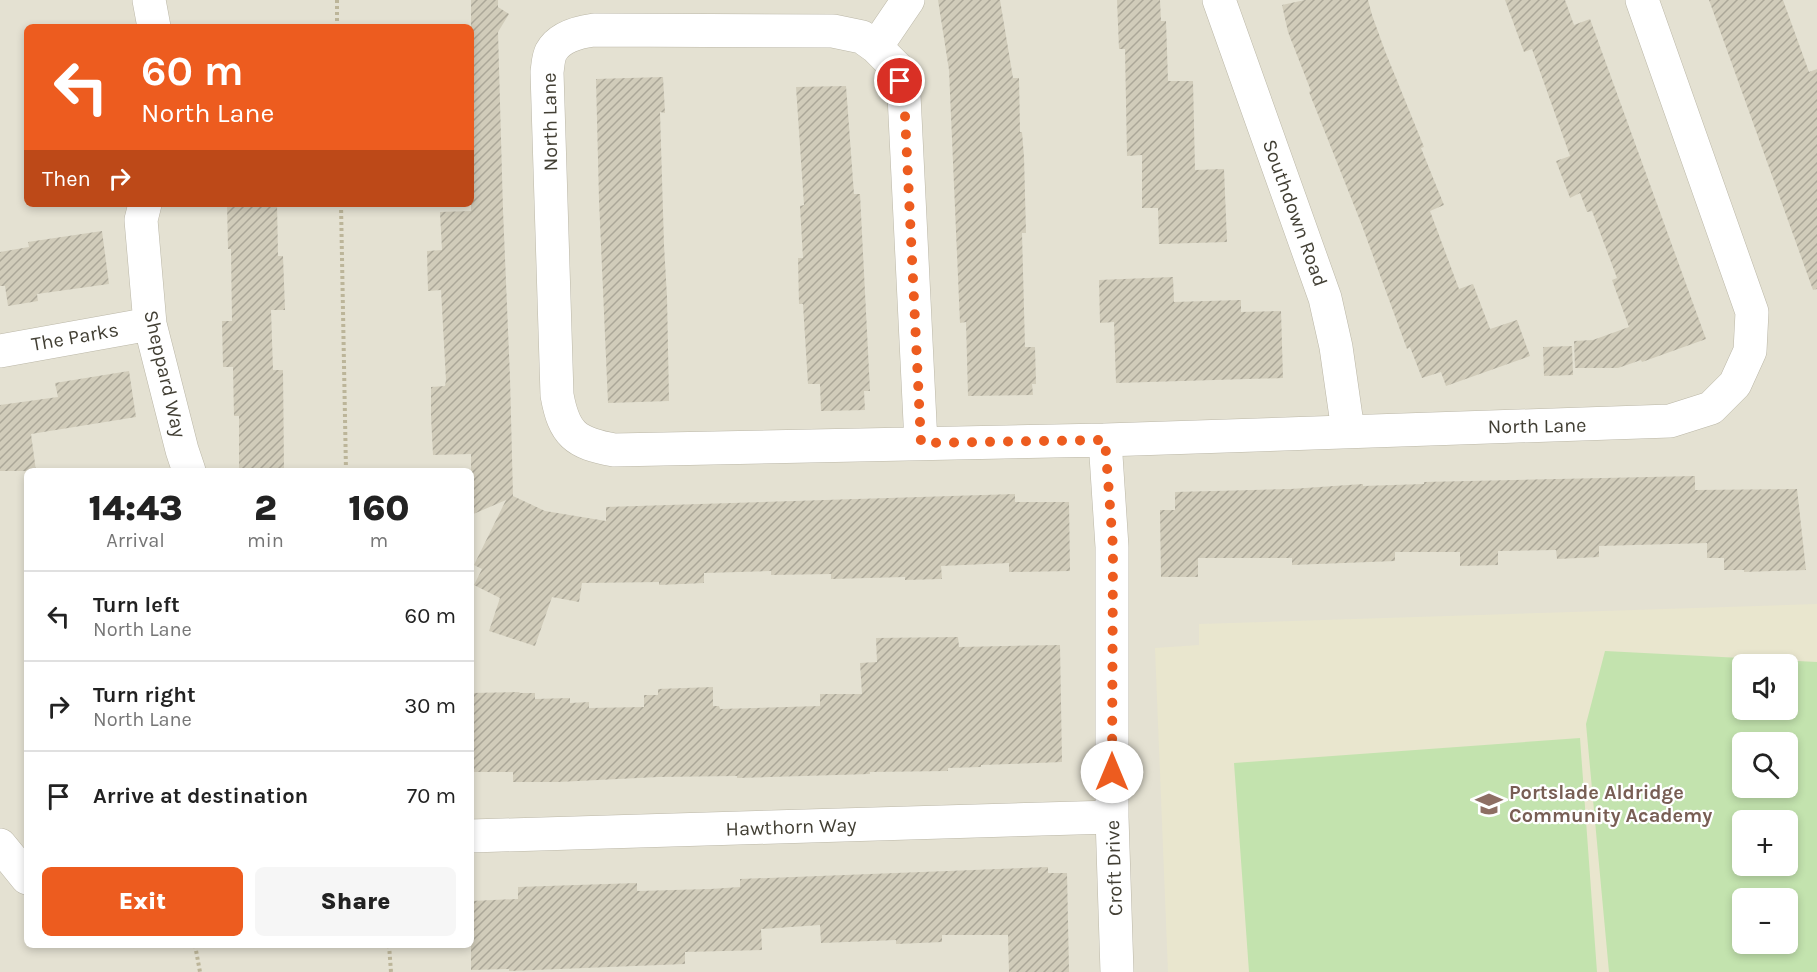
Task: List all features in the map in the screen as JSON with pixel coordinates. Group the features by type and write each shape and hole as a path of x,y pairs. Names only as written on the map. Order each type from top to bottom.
{"street":[{"path":"149,0 153,24"},
{"path":"876,47 908,0"},
{"name":"Southdown Road","path":"1219,0 1325,298 1336,347 1348,431"},
{"name":"North Lane","path":"921,443 904,95 897,68 862,37 833,31 594,30 578,32 564,39 551,52 547,72 557,395 561,417 572,435 591,446 614,450 1105,440 1618,424 1670,421 1711,408 1735,384 1750,351 1752,312 1642,0"},
{"name":"Sheppard Way","path":"144,207 141,220 150,324 188,468"},
{"name":"The Parks","path":"0,351 150,324"},
{"name":"Croft Drive","path":"1105,440 1113,547 1112,818 1117,972"},
{"name":"Hawthorn Way","path":"474,836 1112,818"},
{"path":"0,845 24,874"}],"path":[{"path":"337,0 337,24"},
{"path":"341,207 346,468"},
{"path":"196,948 200,972"},
{"path":"389,948 391,972"}],"shaded area":[{"path":"0,0 1817,0 1817,972 0,972"},
{"name":"Portslade Aldridge Community Academy","path":"1817,604 1817,972 1168,972 1155,648 1199,645 1199,624"}],"green space":[{"path":"1605,651 1732,658 1732,720 1798,720 1798,661 1817,662 1817,972 1609,972 1586,724"},
{"path":"1580,738 1597,972 1249,972 1234,763"}],"building":[{"path":"471,0 498,0 498,7 509,14 498,32 513,496 545,511 606,521 606,507 1015,494 1015,502 1069,502 1070,571 1009,572 1009,563 941,566 942,579 905,580 905,577 831,579 831,574 771,575 771,571 704,573 704,583 659,585 659,582 582,583 579,602 552,597 535,646 489,631 500,598 474,585 482,569 474,565 506,500 474,514 474,468 471,468 471,454 433,455 431,416 431,387 445,386 446,380 441,290 428,291 427,251 442,250 440,212 471,211 471,207 474,207 474,24 471,24"},
{"path":"938,0 1000,0 1013,78 1019,78 1026,233 1022,233 1025,347 1035,347 1036,384 1032,384 1033,395 968,396 966,322 960,323 949,70"},
{"path":"1117,0 1160,0 1161,21 1166,21 1168,81 1193,81 1195,170 1224,169 1227,242 1159,244 1158,208 1142,208 1142,155 1127,156 1125,49 1119,49"},
{"path":"1305,0 1368,0 1444,205 1430,211 1459,289 1473,284 1490,329 1517,320 1530,356 1446,386 1441,372 1422,378 1410,347 1407,349 1288,32 1282,5"},
{"path":"1505,0 1565,0 1574,25 1590,19 1706,339 1642,362 1641,360 1618,368 1575,368 1574,341 1593,340 1629,327 1612,280 1617,278 1592,211 1587,212 1580,193 1570,198 1556,161 1570,156 1532,49 1524,52"},
{"path":"1709,0 1783,0 1809,72 1817,69 1817,289 1813,290"},
{"path":"663,77 665,113 660,112 669,401 608,403 596,79"},
{"path":"846,86 854,194 860,194 870,391 864,391 865,410 821,411 820,384 808,384 803,304 799,304 798,258 803,258 800,206 804,205 796,87"},
{"path":"227,207 277,207 278,256 283,256 285,310 271,310 273,370 283,370 284,468 239,468 239,416 234,416 233,367 223,367 222,321 232,321 231,249 228,249"},
{"path":"102,231 109,284 37,294 38,301 8,306 5,286 0,286 0,252 29,247 28,242"},
{"path":"1173,277 1174,302 1241,300 1241,312 1281,311 1283,378 1116,383 1114,322 1100,323 1099,280"},
{"path":"1572,346 1573,375 1544,376 1543,347"},
{"path":"129,371 136,417 31,434 36,468 24,468 24,471 0,471 0,405 58,397 55,383"},
{"path":"1695,476 1695,490 1797,489 1806,570 1744,572 1744,570 1724,570 1724,558 1707,558 1707,543 1599,546 1599,557 1557,559 1556,550 1498,551 1498,565 1460,566 1460,552 1395,552 1395,561 1292,565 1292,558 1198,558 1198,577 1161,577 1160,510 1175,510 1175,492 1291,489 1363,484 1363,486 1424,484 1424,482"},
{"path":"958,637 959,647 1060,645 1062,762 981,765 981,767 948,768 948,771 737,778 737,776 658,777 558,782 513,782 513,772 474,772 474,693 535,693 535,699 570,698 570,703 589,702 589,708 644,707 644,695 658,695 658,689 713,687 713,706 719,706 720,709 820,706 820,694 862,694 860,663 877,662 876,638"},
{"path":"1048,867 1048,873 1067,873 1069,972 1009,972 1008,935 942,935 942,942 896,944 896,940 821,943 820,925 761,929 762,950 685,952 685,964 509,971 509,969 471,970 471,948 474,948 474,901 518,899 518,887 637,883 637,891 711,889 740,887 740,879"}],"place":[{"name":"Portslade Aldridge Community Academy","path":"1489,804"}],"route":[{"path":"900,81 904,95 921,443 1105,440 1113,547 1112,772"}]}
